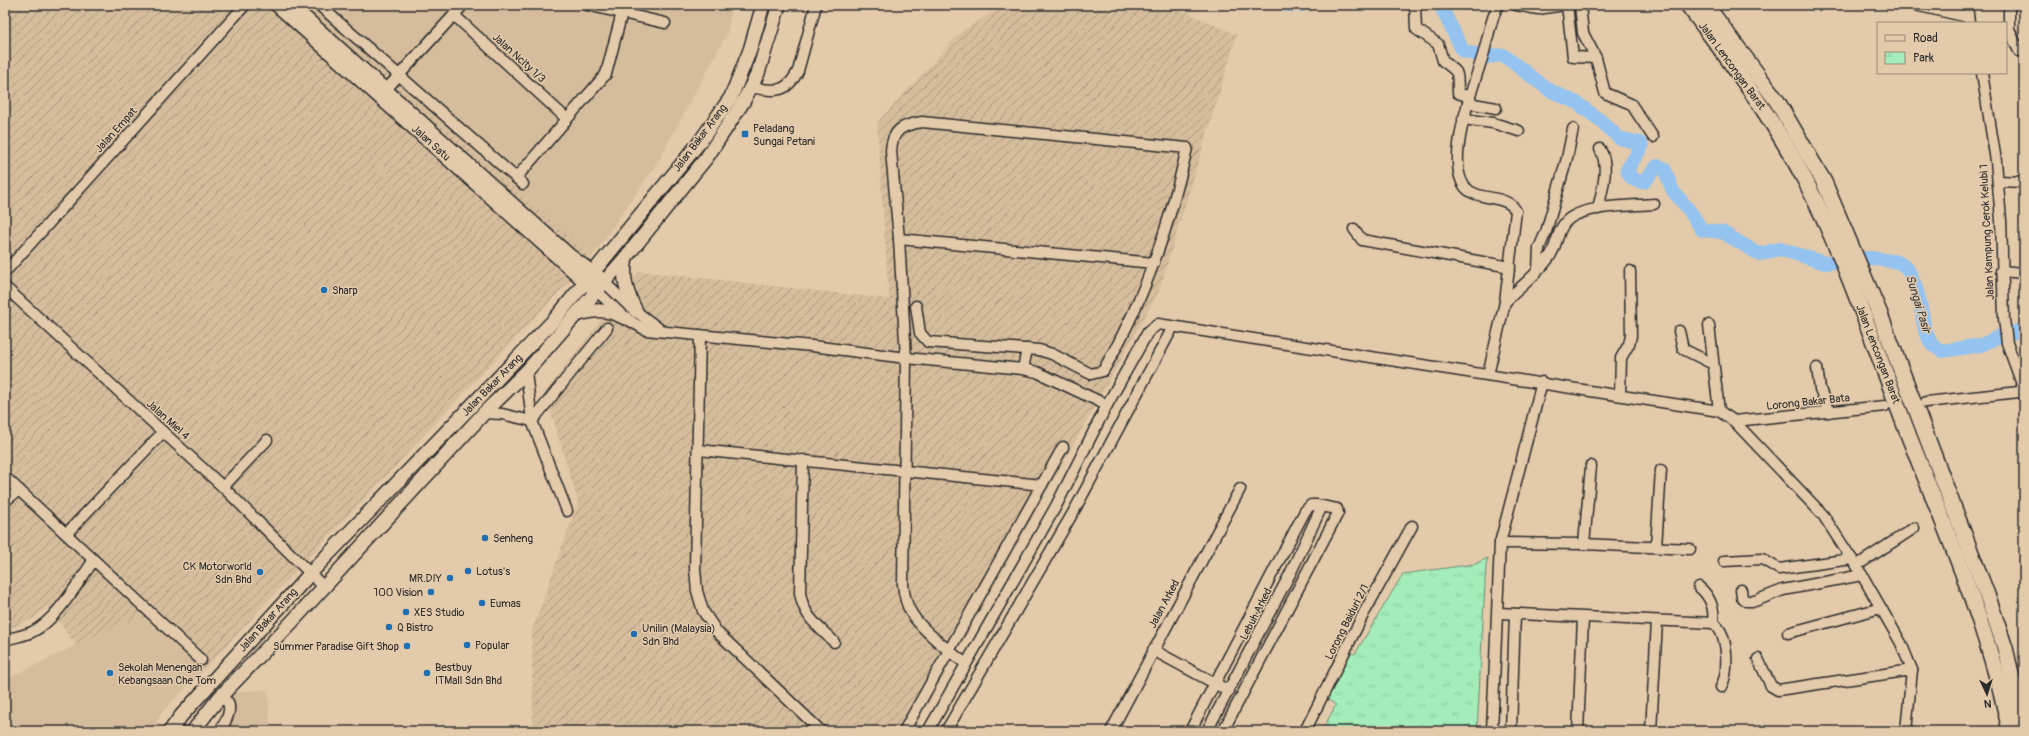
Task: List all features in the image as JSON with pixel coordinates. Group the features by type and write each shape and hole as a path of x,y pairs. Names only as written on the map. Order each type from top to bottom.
{"highway":[{"name":"Jalan Lencongan Barat","path":"1688,5 1738,72 1780,134 1807,183 1831,238 1854,271 1989,600 2005,648 2024,729"},
{"name":"Jalan Lencongan Barat","path":"1706,5 1768,88 1796,132 1824,182 1845,232 1854,271 1989,647 2010,731"}],"main road":[{"name":"Jalan Satu","path":"276,5 383,93"},
{"name":"Jalan Satu","path":"291,5 383,93 570,262 595,282"},
{"name":"Jalan Bakar Arang","path":"193,731 219,698 324,587 484,413 526,372 576,315 595,282 605,257 699,143 731,97 750,50 763,5"},
{"name":"Jalan Bakar Arang","path":"170,731 181,716 310,574 550,325 571,300 626,257 707,157 750,87 758,73 779,5"},
{"path":"571,300 570,262 587,261 605,257"},
{"path":"576,315 590,310 601,309 630,314 624,284 623,270 626,257"}],"street":[{"name":"Jalan Empat","path":"5,272 245,5"},
{"path":"319,5 398,76 520,181 568,119 606,74 623,9"},
{"path":"383,93 463,5"},
{"path":"587,5 623,9 665,23"},
{"path":"750,87 780,90 788,86 794,80 800,64 816,5"},
{"path":"1415,5 1416,29 1438,44 1443,61 1453,66 1456,72 1458,93 1469,100 1496,108"},
{"path":"1488,375 1505,302 1516,211 1507,202 1472,194 1460,179 1458,163 1464,119 1498,5"},
{"path":"1516,5 1538,9 1564,5"},
{"path":"1567,5 1573,57 1596,58"},
{"path":"1580,5 1583,33 1596,58 1605,93 1631,104 1653,137"},
{"path":"1915,5 1968,20 1967,5"},
{"path":"2009,5 2009,29 2019,51"},
{"name":"Jalan Ncity 1/3","path":"454,15 568,119"},
{"name":"Jalan Kampung Cerok Kelubi 1","path":"1982,74 1991,121 1998,181 2001,220 2004,319 2007,343 2022,384 2023,392"},
{"path":"1464,119 1493,123 1519,131"},
{"path":"916,306 920,333 928,342 1026,349 1052,354 1091,374 1098,374 1103,371 1115,350 1154,263 1187,148 922,122 909,124 898,131 892,139 891,151 899,239 906,358 902,584 906,601 912,615 949,651 965,664"},
{"path":"1538,270 1539,248 1546,232 1568,158 1573,129"},
{"path":"1598,209 1605,169 1604,156 1600,149"},
{"path":"1998,181 2024,182"},
{"path":"1505,302 1538,270 1550,256 1564,224 1576,215 1598,209 1654,204"},
{"path":"1354,229 1362,240 1510,267"},
{"path":"899,239 1154,263"},
{"path":"1620,395 1621,358 1629,344 1631,336 1630,271"},
{"path":"2002,271 2024,273"},
{"path":"595,282 646,330 1023,369 1037,372 1107,405"},
{"name":"Jalan Miel 4","path":"5,287 223,487 324,587"},
{"path":"928,731 1056,506 1107,405 1148,332 1158,324 1542,382 1719,411 1734,421 1823,515 1862,575 1901,643 1912,670 1906,731"},
{"path":"1709,325 1719,411"},
{"path":"946,731 1074,511 1172,327"},
{"path":"532,421 608,328"},
{"path":"1679,331 1683,349 1713,364"},
{"path":"700,336 699,450 695,569 697,590 703,611 717,632 821,731"},
{"path":"1023,369 1026,349"},
{"path":"1817,368 1820,389 1829,412"},
{"path":"526,372 532,421 567,511"},
{"path":"1492,731 1500,543 1542,382"},
{"path":"1926,402 2023,392"},
{"name":"Lorong Bakar Bata","path":"1734,421 1885,406"},
{"path":"484,413 502,414 532,421"},
{"path":"66,534 163,432"},
{"path":"223,487 267,440"},
{"path":"904,731 1063,448"},
{"path":"699,450 1042,485"},
{"path":"803,460 800,593 802,607 809,618 834,642"},
{"path":"1584,544 1591,466"},
{"path":"1656,547 1661,470"},
{"path":"5,476 201,660"},
{"name":"Jalan Arked","path":"1111,731 1240,489"},
{"path":"5,501 19,490"},
{"path":"1190,731 1298,522 1311,505 1337,509 1338,513 1223,731"},
{"path":"1056,506 1074,511"},
{"name":"Lebuh Arked","path":"1207,731 1290,574 1322,506"},
{"name":"Lorong Baiduri 2/1","path":"1306,731 1364,613 1412,526"},
{"path":"1724,561 1762,559 1779,569 1854,562 1914,528"},
{"path":"1500,543 1584,544 1690,549"},
{"path":"5,640 31,632 44,624 55,613 94,560"},
{"path":"1741,590 1742,598 1746,601 1755,602 1783,590 1862,575"},
{"path":"1700,587 1706,593 1711,603 1714,616 1713,623"},
{"path":"1788,633 1881,608"},
{"path":"1498,613 1657,622 1713,623 1722,633 1727,671 1721,687"},
{"path":"1511,731 1515,614"},
{"path":"1578,731 1583,618"},
{"path":"1651,731 1657,622"},
{"path":"1153,650 1229,691"},
{"path":"1758,659 1771,686 1778,690 1912,670"},
{"path":"219,698 228,702 230,706 230,711 220,731"}],"shaded area":[{"path":"5,5 305,5 592,257 205,668 141,610 130,621 76,645 47,606 35,618 5,630 5,507 17,499 5,488"},
{"path":"305,5 732,5 727,34 659,160 592,257"},
{"path":"1005,5 1171,5 1237,35 1159,291 913,731 533,731 532,631 578,502 545,392 639,271 889,299 877,123 962,31"},
{"name":"Sekolah Menengah Kebangsaan Che Tom","path":"141,610 205,668 161,713 153,731 5,731 5,680 76,645 130,621"},
{"path":"268,690 270,728 268,731 212,731 229,695 242,691"}],"green space":[{"path":"1488,558 1486,565 1477,731 1322,731 1336,705 1326,698 1351,653 1355,654 1403,574 1475,564"}],"waterway":[{"name":"Sungai Pasir","path":"1286,5 1302,5"},
{"name":"Sungai Pasir","path":"1440,5 1463,51 1484,57 1503,55 1549,90 1577,103 1601,121 1619,138 1640,143 1642,146 1627,170 1630,176 1635,180 1644,182 1657,166 1664,168 1673,191 1689,210 1702,230 1722,232 1759,254 1780,249 1825,263 1870,258 1898,262 1907,268 1915,285 1920,302 1925,331 1932,345 1942,351 1981,345 2007,333 2024,331"}],"place":[{"name":"Peladang Sungai Petani","path":"745,134"},
{"name":"Sharp","path":"324,290"},
{"name":"Senheng","path":"485,538"},
{"name":"Lotus's","path":"468,571"},
{"name":"CK Motorworld Sdn Bhd","path":"260,572"},
{"name":"MR.DIY","path":"450,578"},
{"name":"100 Vision","path":"431,592"},
{"name":"Eumas","path":"482,603"},
{"name":"XES Studio","path":"406,612"},
{"name":"Q Bistro","path":"389,627"},
{"name":"Unilin (Malaysia) Sdn Bhd","path":"634,634"},
{"name":"Popular","path":"467,645"},
{"name":"Summer Paradise Gift Shop","path":"407,646"},
{"name":"Sekolah Menengah Kebangsaan Che Tom","path":"110,673"},
{"name":"Bestbuy ITMall Sdn Bhd","path":"427,673"}]}
